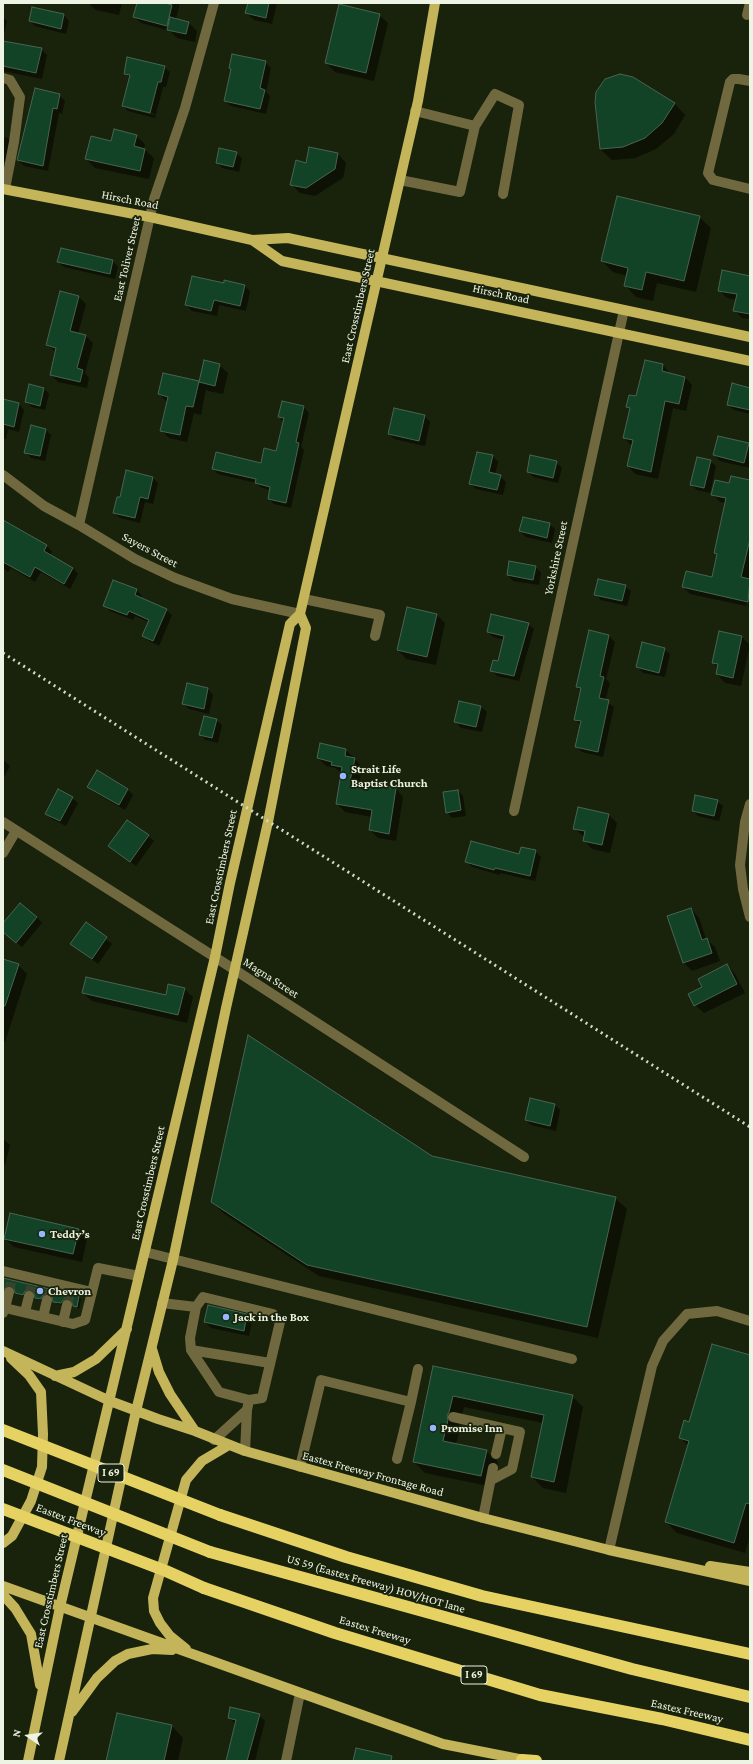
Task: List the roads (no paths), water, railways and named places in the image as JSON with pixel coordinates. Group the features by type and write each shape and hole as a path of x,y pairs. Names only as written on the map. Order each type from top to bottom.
{"highway":[{"name":"I 69","path":"3,1430 220,1515 346,1557 482,1596 750,1654"},
{"name":"US 59 (Eastex Freeway) HOV/HOT lane","path":"3,1470 210,1552 632,1669 750,1697"},
{"name":"Eastex Freeway","path":"3,1509 166,1571 204,1588 335,1633 540,1695 662,1719 750,1740"},
{"path":"524,1760 536,1761"}],"main road":[{"name":"East Crosstimbers Street","path":"28,1761 40,1694 60,1607 215,957 231,875 290,624 300,614 304,599 415,112 434,13 434,3"},
{"name":"Hirsch Road","path":"4,189 150,217 252,240 288,238 750,337"},
{"name":"Hirsch Road","path":"252,240 282,261 377,280 750,361"},
{"path":"60,1761 136,1411 173,1260 269,814 306,628 300,614"},
{"path":"55,1376 74,1372 96,1359 127,1329"},
{"path":"152,1349 159,1372 170,1394 195,1431"},
{"path":"3,1351 29,1375 41,1392 43,1434 42,1467 31,1501 12,1536 3,1543"},
{"name":"Eastex Freeway Frontage Road","path":"3,1351 110,1401 195,1431 214,1440 245,1451 483,1518 609,1550 750,1581"},
{"path":"192,1654 170,1636 160,1623 154,1611 153,1598 186,1480 202,1461 229,1445"},
{"path":"609,1550 750,1572"},
{"path":"3,1586 443,1744 524,1760"},
{"path":"3,1595 15,1608 31,1634 39,1674 40,1694"},
{"path":"70,1716 97,1678 114,1661 128,1654 152,1649 182,1650"}],"street":[{"name":"East Toliver Street","path":"79,525 150,217 185,108 214,3"},
{"path":"747,15 750,3"},
{"path":"3,78 10,80 20,97 14,142 4,189"},
{"path":"750,81 739,78 733,79 730,82 708,173 709,178 712,180 750,189"},
{"path":"400,180 460,192 475,126 495,94 519,105 503,194"},
{"path":"415,112 475,126"},
{"name":"Yorkshire Street","path":"514,811 624,310"},
{"name":"Sayers Street","path":"3,476 44,506 135,559 175,578 232,599 300,614"},
{"path":"304,599 380,614 375,636"},
{"path":"750,804 745,822 740,865 743,889 750,917"},
{"name":"Magna Street","path":"3,822 524,1157"},
{"path":"3,853 16,831"},
{"path":"144,1252 572,1360"},
{"path":"9,1292 4,1309 25,1312 73,1324 85,1320 98,1268 139,1276"},
{"path":"3,1271 13,1275 71,1289 92,1292"},
{"path":"25,1312 29,1296"},
{"path":"214,1440 248,1405 262,1398 280,1322 273,1314 203,1298 196,1306 190,1338 191,1350 219,1392 248,1405"},
{"path":"43,1317 47,1300"},
{"path":"162,1303 196,1306"},
{"path":"63,1322 67,1305"},
{"path":"609,1550 652,1366 663,1341 687,1314 717,1310 750,1321"},
{"path":"191,1350 270,1363"},
{"path":"397,1459 418,1369"},
{"path":"300,1467 321,1380 411,1402"},
{"path":"245,1451 248,1405"},
{"path":"454,1418 520,1432 512,1469 491,1480"},
{"path":"496,1454 502,1428"},
{"path":"483,1518 493,1468"},
{"path":"286,1761 300,1693"}],"tunnel":[{"path":"9,1292 12,1277"},
{"path":"29,1296 33,1282"},
{"path":"47,1300 50,1286"},
{"path":"67,1305 71,1290"}],"railway":[{"path":"3,653 750,1127"}],"place":[{"name":"Strait Life Baptist Church","path":"343,776"},
{"name":"Teddy’s","path":"42,1234"},
{"name":"Chevron","path":"40,1291"},
{"name":"Jack in the Box","path":"226,1317"},
{"name":"Promise Inn","path":"433,1428"}]}
